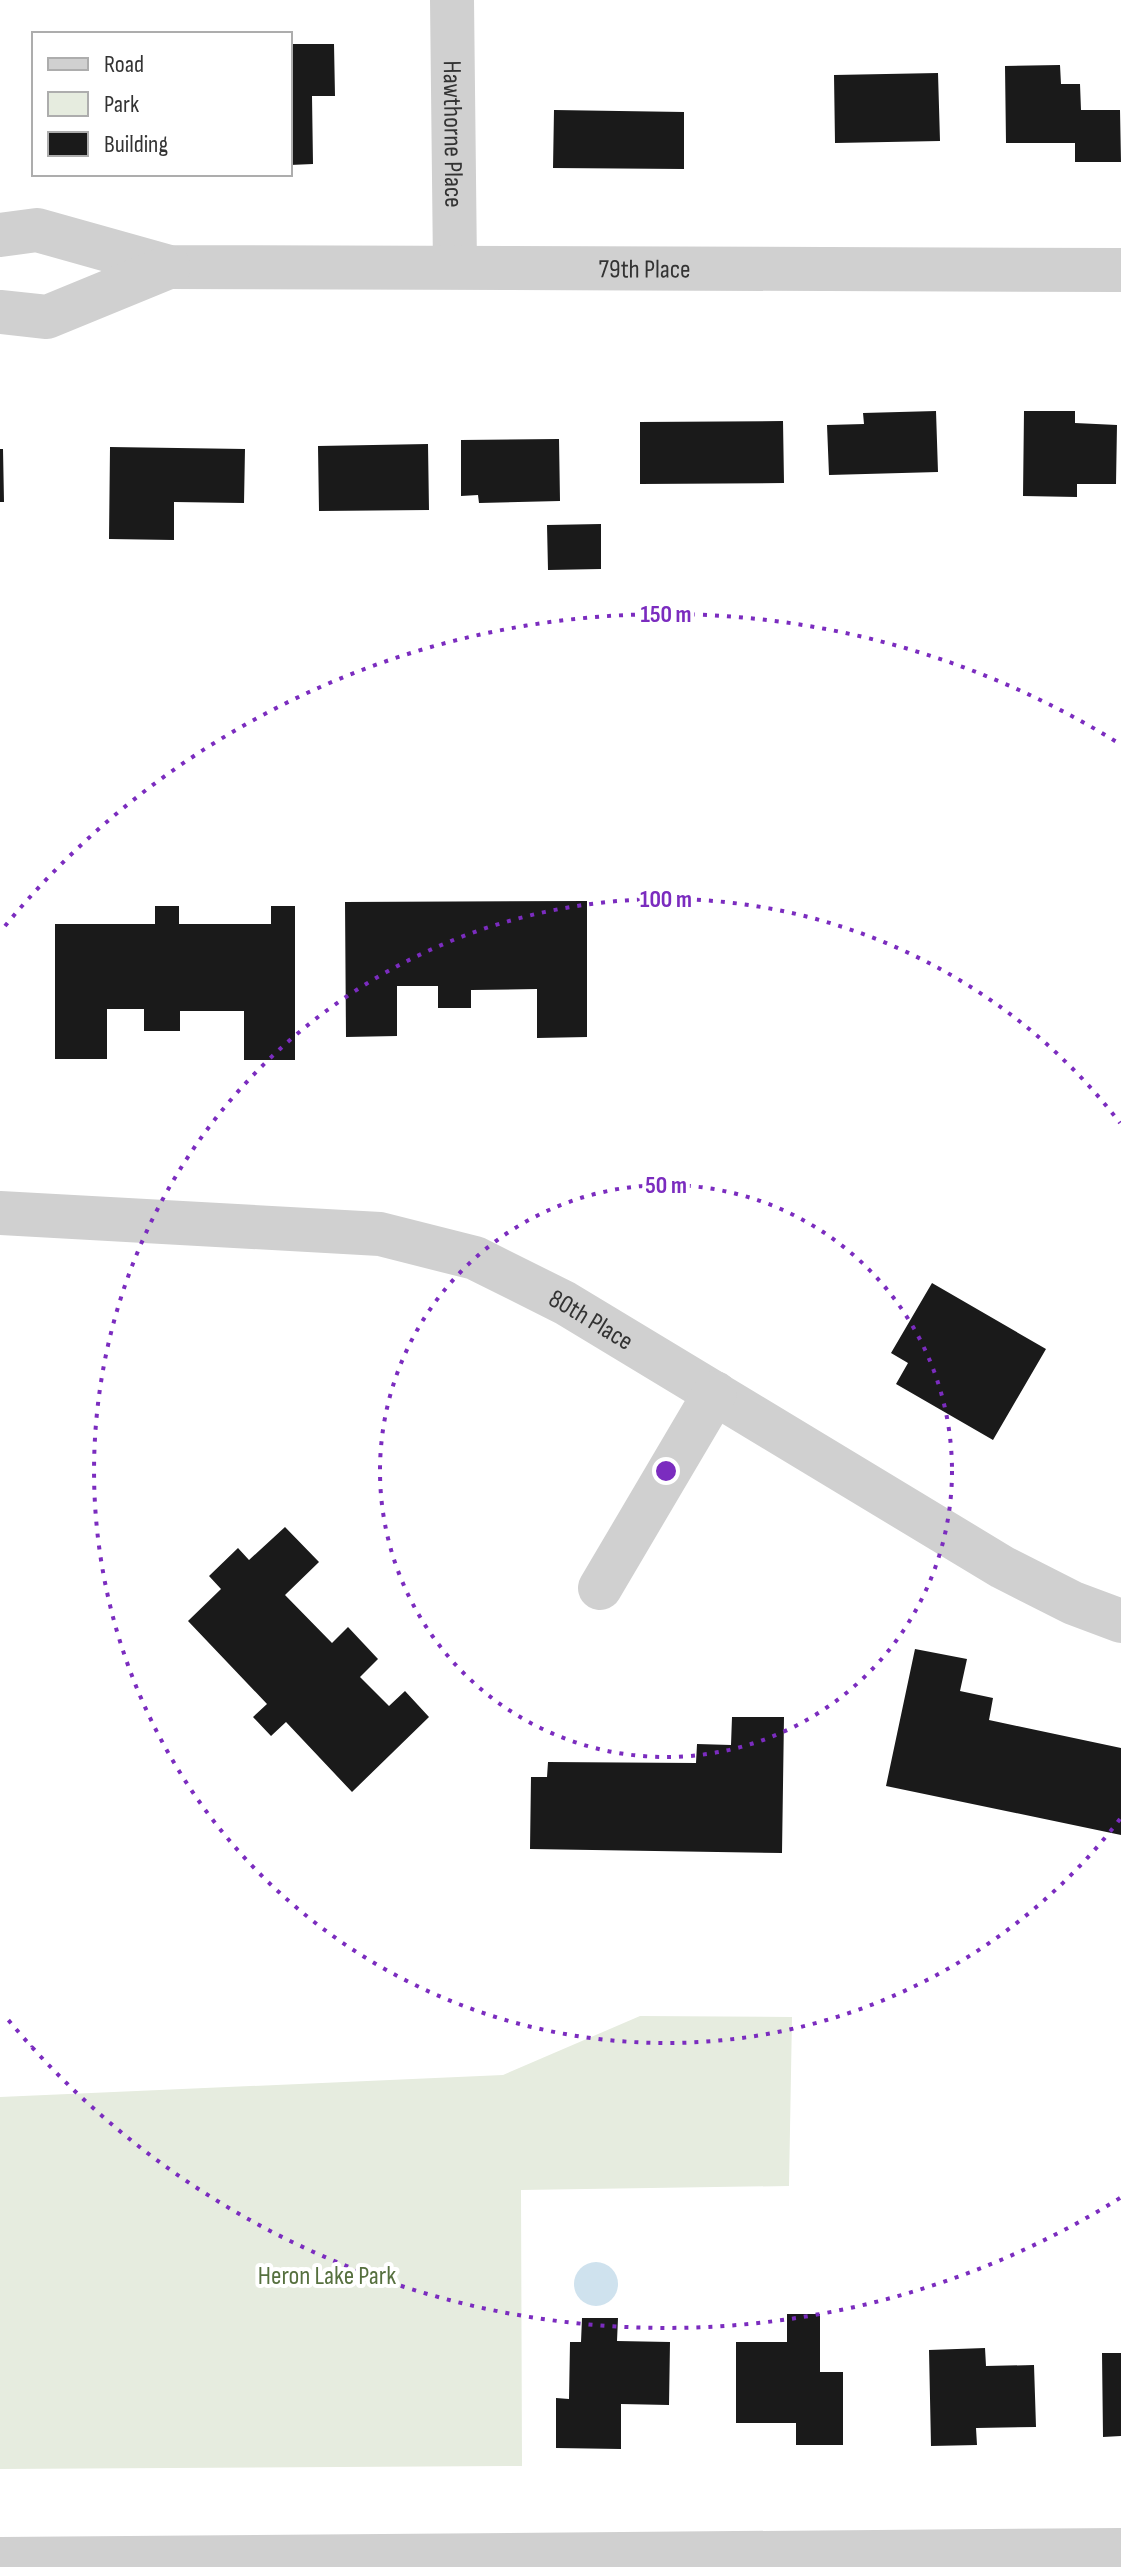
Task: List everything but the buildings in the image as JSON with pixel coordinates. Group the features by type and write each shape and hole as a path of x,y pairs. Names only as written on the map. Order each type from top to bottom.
{"street":[{"name":"Hawthorne Place","path":"452,0 455,267"},
{"name":"79th Place","path":"0,235 37,230 169,267 1121,270"},
{"name":"79th Place","path":"0,312 47,317 169,267"},
{"name":"80th Place","path":"0,1213 380,1234 475,1258 565,1303 1002,1567 1073,1603 1121,1621"},
{"path":"600,1588 715,1393"},
{"path":"0,2559 1071,2559 1121,2550"}],"green space":[{"name":"Heron Lake Park","path":"640,2016 792,2017 789,2186 521,2190 522,2466 0,2469 0,2097 503,2075"}],"water":[{"path":"596,2262 611,2269 618,2284 611,2299 596,2306 581,2299 574,2284 581,2269"}]}
